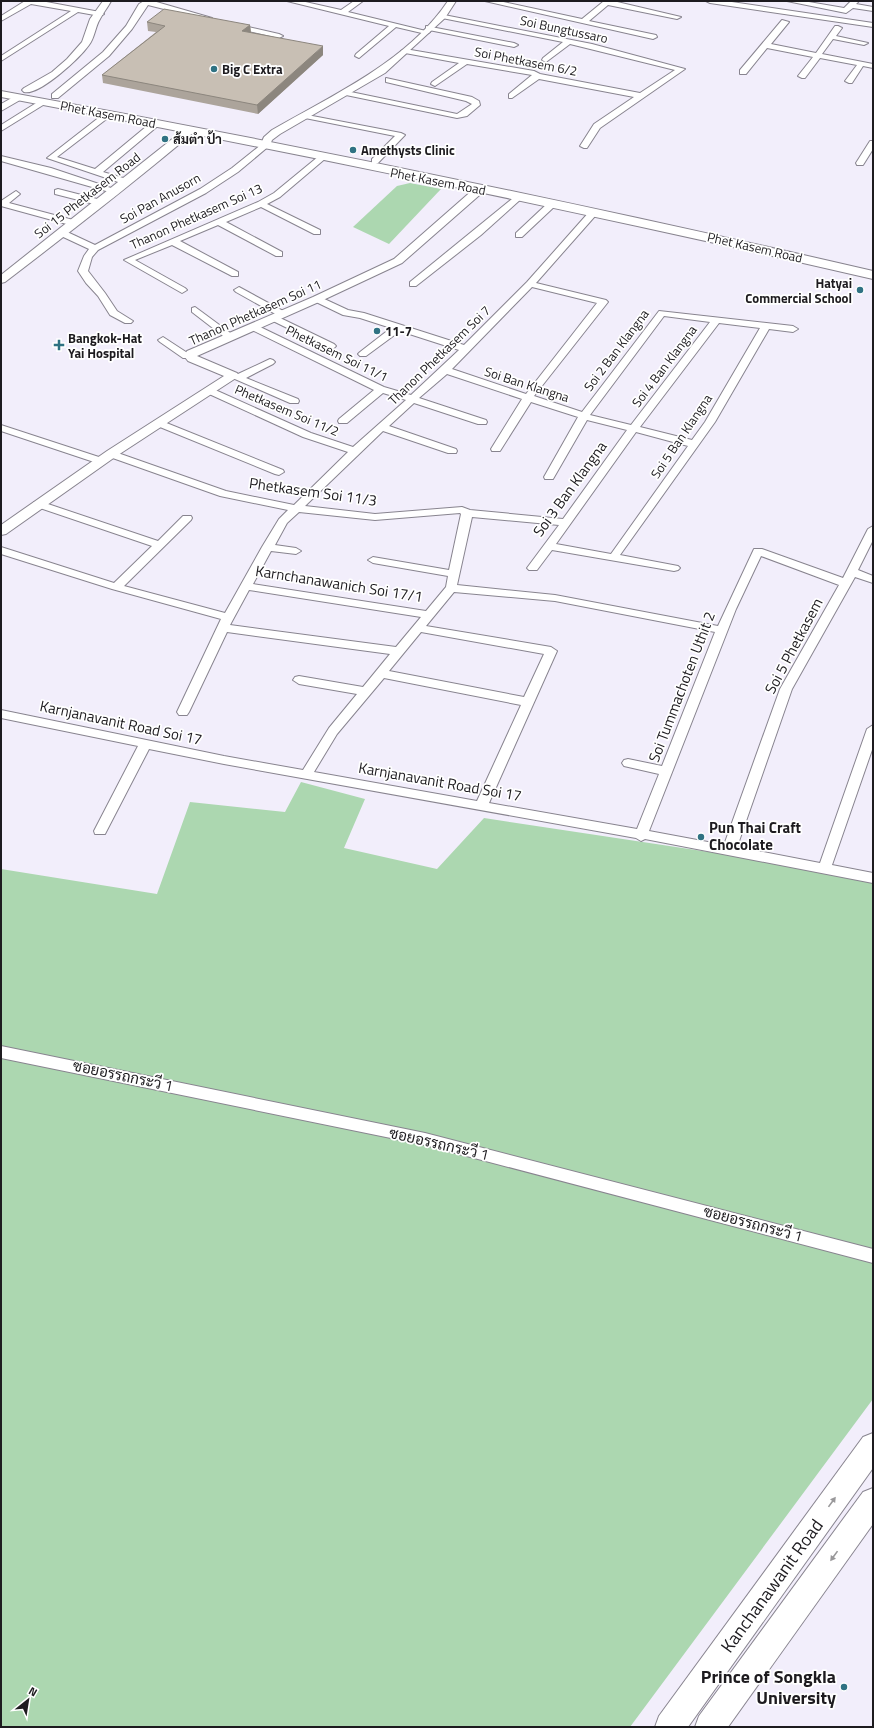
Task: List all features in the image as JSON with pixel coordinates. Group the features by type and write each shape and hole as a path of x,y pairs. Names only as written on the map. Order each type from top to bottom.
{"main road":[{"name":"Phet Kasem Road","path":"1,84 27,90 50,99 109,114 190,130 375,161 672,225 873,266"},
{"name":"Phet Kasem Road","path":"1,94 17,98 50,99 266,142 322,158 479,190 593,213 672,225 873,275"},
{"name":"Kanchanawanit Road","path":"670,1727 873,1446"},
{"name":"Kanchanawanit Road","path":"710,1727 873,1501"}],"street":[{"path":"1,19 29,1 100,14"},
{"path":"27,90 55,74 70,61 86,43 95,19 100,14 107,1"},
{"path":"291,1 310,3 342,13 394,25 514,45"},
{"path":"342,13 359,1"},
{"path":"266,142 276,132 382,71 406,51 442,16 452,1"},
{"path":"489,1 653,37"},
{"path":"710,1 746,8 873,25"},
{"path":"746,8 752,1"},
{"path":"791,1 846,11 853,3 873,9"},
{"path":"1,129 50,99 106,54 129,27 142,6 148,2 213,20"},
{"path":"584,21 608,2 678,17"},
{"path":"1,59 77,10"},
{"name":"Soi Bungtussaro","path":"442,16 568,42 681,69 641,96"},
{"path":"743,72 785,22"},
{"path":"228,23 279,36"},
{"path":"359,56 394,25"},
{"path":"802,76 838,28"},
{"path":"832,37 864,43"},
{"path":"546,60 568,42"},
{"path":"765,45 872,65"},
{"name":"Soi Phetkasem 6/2","path":"406,51 534,74 537,76 641,96"},
{"path":"435,84 466,61"},
{"path":"849,81 862,63"},
{"path":"512,96 537,76"},
{"path":"346,93 456,116 464,114 476,105 476,102 469,99 389,80"},
{"path":"584,146 597,126 641,96"},
{"path":"1,108 17,98"},
{"path":"109,114 51,158 127,182"},
{"path":"305,116 401,135 375,161"},
{"path":"98,172 156,123"},
{"name":"Soi 15 Phetkasem Road","path":"1,280 62,233 98,202 116,191 190,130"},
{"name":"Soi Pan Anusorn","path":"95,248 203,191 235,170 266,142"},
{"path":"860,163 873,143"},
{"path":"1,158 48,170 116,191"},
{"name":"Thanon Phetkasem Soi 13","path":"182,290 128,260 261,204 277,195 322,158"},
{"name":"Thanon Phetkasem Soi 11","path":"186,356 317,299 398,261 479,190"},
{"path":"58,192 98,202"},
{"path":"16,194 2,204 74,223"},
{"path":"413,284 478,233 518,197"},
{"path":"261,204 317,232"},
{"path":"519,234 552,204"},
{"name":"Thanon Phetkasem Soi 7","path":"183,712 228,617 267,546 283,521 355,451 445,370 530,284 593,213"},
{"path":"219,222 279,254"},
{"path":"62,233 95,248 88,256 83,271 89,281 102,295 113,313 128,321"},
{"path":"172,241 235,274"},
{"path":"496,449 528,398 603,302 530,284"},
{"path":"239,290 278,316 331,346"},
{"path":"317,299 346,313 361,315 397,328 466,349"},
{"path":"195,310 230,337"},
{"name":"Soi 2 Ban Klangna","path":"550,477 584,416 662,313 793,329"},
{"name":"Soi 4 Ban Klangna","path":"632,429 716,320"},
{"name":"Soi 5 Ban Klangna","path":"613,558 710,422 766,326"},
{"name":"Phetkasem Soi 11/1","path":"253,327 381,389 482,422"},
{"path":"363,354 397,328"},
{"path":"163,340 186,356"},
{"name":"Thanon Phetkasem Soi 11","path":"186,356 190,356 235,377"},
{"path":"1,531 100,461 210,391 235,377 270,362"},
{"name":"Soi Ban Klangna","path":"445,370 584,416 694,444"},
{"path":"235,377 294,401"},
{"path":"343,421 381,389"},
{"name":"Phetkasem Soi 11/2","path":"210,391 307,435 355,451"},
{"path":"160,423 279,472"},
{"path":"382,426 452,451"},
{"path":"1,428 100,461"},
{"name":"Soi 3 Ban Klangna","path":"533,568 564,522 632,429"},
{"name":"Phetkasem Soi 11/3","path":"111,454 224,494 295,508 375,517 462,510 467,513 564,522"},
{"path":"38,504 160,545"},
{"name":"Karnchanawanich Soi 17/1","path":"307,774 333,731 451,588 467,513"},
{"path":"116,587 187,518"},
{"name":"Soi 5 Phetkasem","path":"729,850 786,689 852,572 873,530"},
{"path":"267,546 296,552"},
{"path":"548,546 674,568"},
{"path":"1,550 116,587 228,617"},
{"name":"Soi Tummachoten Uthit 2","path":"641,836 730,609 758,551 845,583"},
{"path":"372,560 455,574"},
{"path":"852,572 873,580"},
{"name":"Karnchanawanich Soi 17/1","path":"246,586 428,614"},
{"path":"451,588 555,598 722,630"},
{"path":"223,628 398,651"},
{"path":"418,628 551,651 481,806"},
{"path":"380,673 528,702"},
{"path":"299,680 365,691"},
{"name":"Karnjanavanit Road Soi 17","path":"1,714 144,745 641,836 729,850 873,878"},
{"path":"825,868 873,729"},
{"path":"100,831 144,745"},
{"path":"628,763 667,771"},
{"name":"ซอยอรรถกระวี 1","path":"1,1052 425,1139 873,1256"}],"green space":[{"path":"410,183 441,189 389,244 353,227 397,186"},
{"path":"301,782 365,799 344,848 437,869 484,818 788,864 873,881 873,1399 630,1727 1,1727 1,869 157,894 190,802 285,812"}],"building":[{"name":"Big C Extra","path":"164,9 250,25 242,31 323,46 257,105 102,75 165,26 147,22"}],"place":[{"name":"Big C Extra","path":"214,69"},
{"name":"ส้มตำ ป้า","path":"165,139"},
{"name":"Amethysts Clinic","path":"353,150"},
{"name":"Hatyai Commercial School","path":"860,290"},
{"name":"11-7","path":"377,331"},
{"name":"Bangkok-Hat Yai Hospital","path":"59,345"},
{"name":"Pun Thai Craft Chocolate","path":"701,837"},
{"name":"Prince of Songkla University","path":"844,1687"}]}
